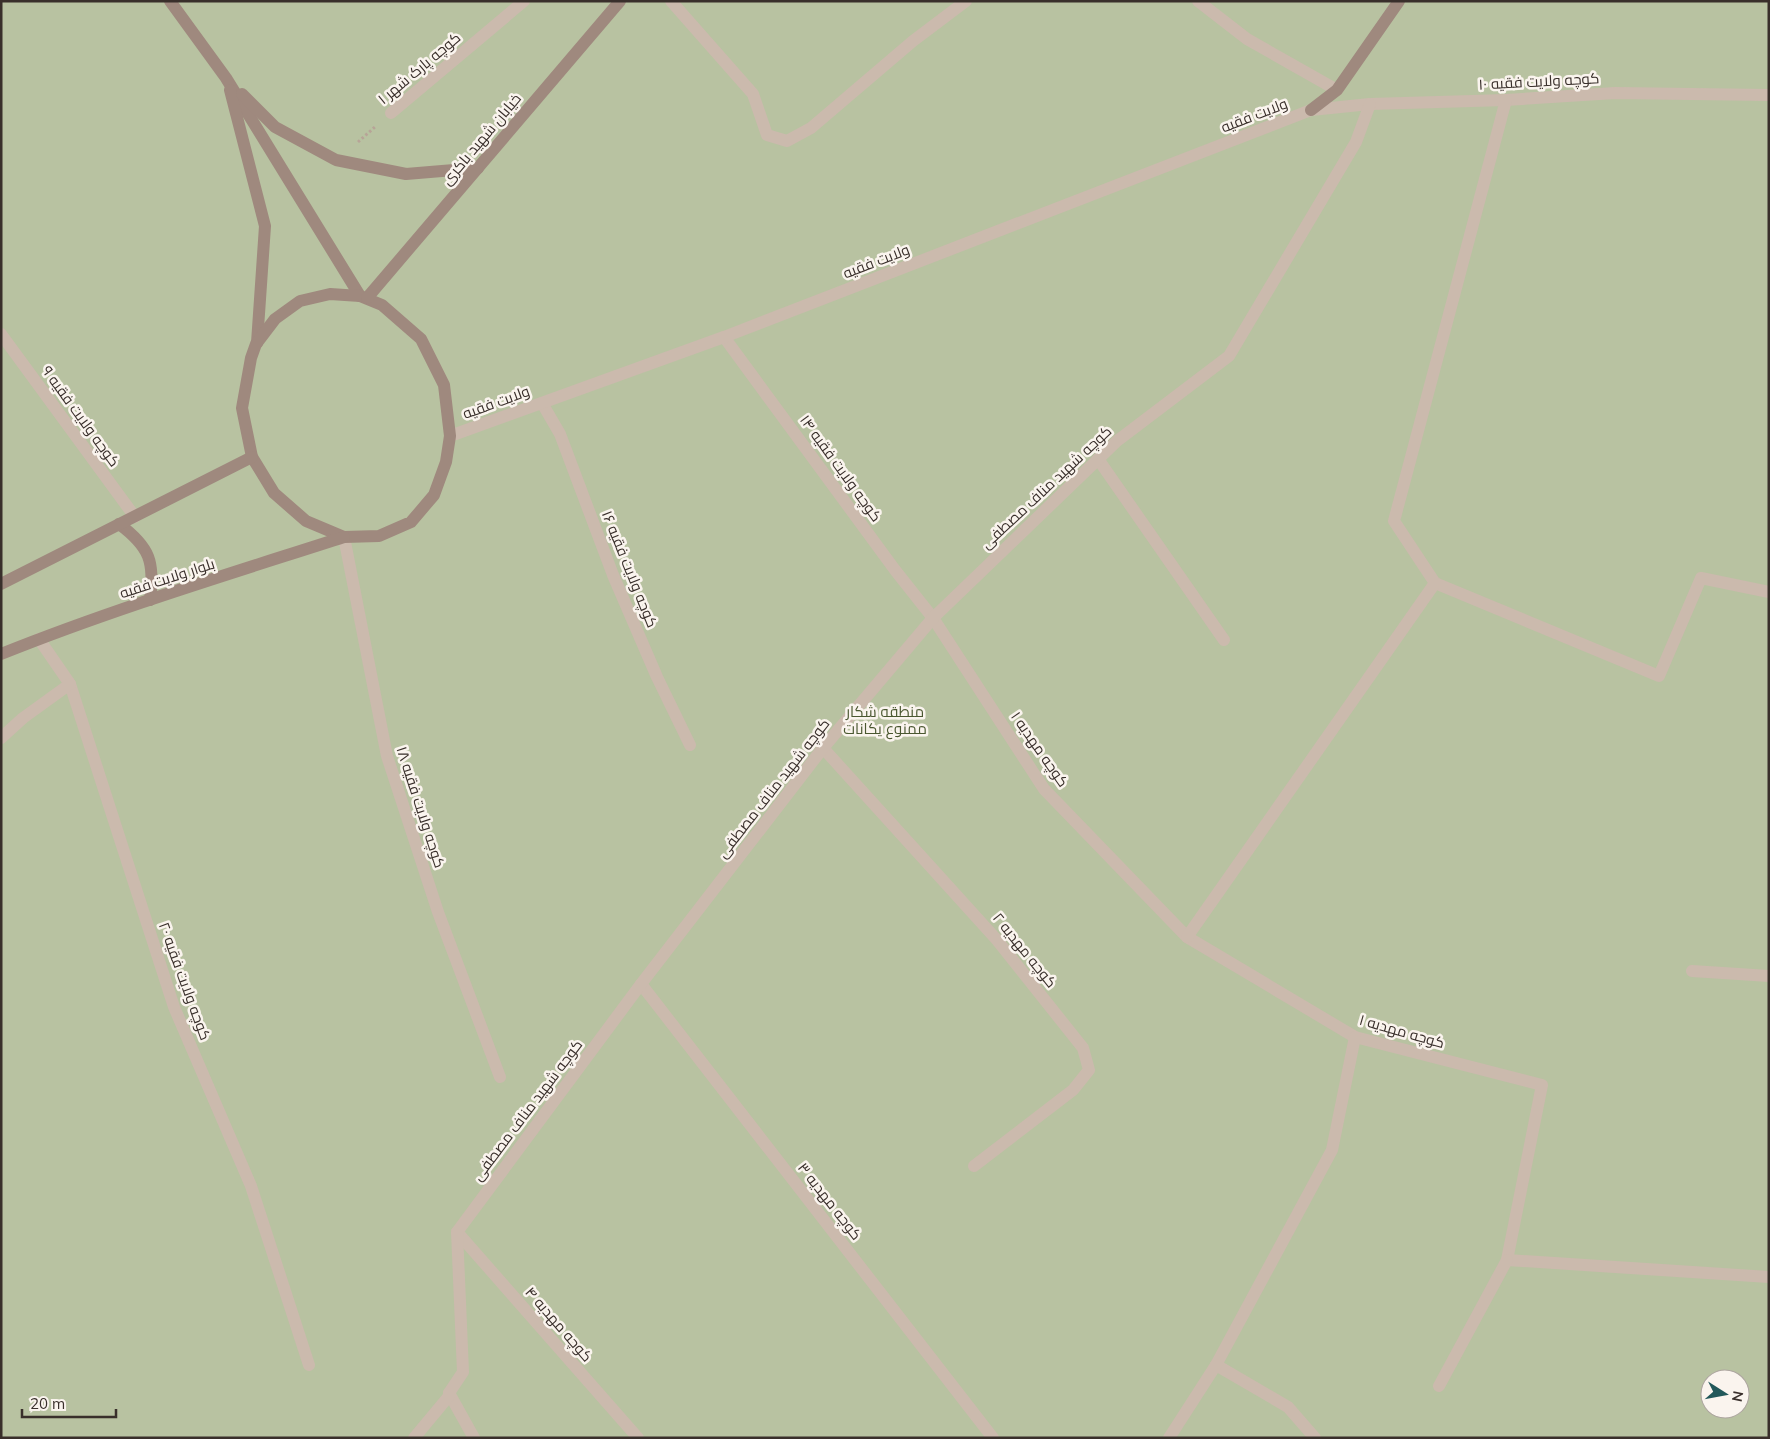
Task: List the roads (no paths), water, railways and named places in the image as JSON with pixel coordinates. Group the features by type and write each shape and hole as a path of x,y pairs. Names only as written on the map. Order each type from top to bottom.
{"main road":[{"path":"170,1 226,78 364,297"},
{"name":"خیابان شهید باکری","path":"364,297 478,168 620,1"},
{"path":"1311,110 1337,90 1398,1"},
{"path":"226,78 275,127 336,160 406,174 478,168"},
{"path":"226,78 265,226 256,344 251,358 242,408 252,457 274,493 306,521 344,537 379,536 411,522 434,495 446,462 450,436 444,385 421,339 382,305 364,297 330,294 300,301 274,319 256,344"},
{"path":"1,584 252,457"},
{"path":"119,524 137,537 148,556 153,578 150,600"},
{"name":"بلوار ولایت فقیه","path":"1,654 150,600 344,537"}],"street":[{"name":"کوچه پارک شهر ۱","path":"391,113 524,1"},
{"path":"671,1 753,94 767,134 786,141 811,128 914,41 966,1"},
{"path":"1198,1 1246,39 1337,90"},
{"name":"کوچه ولایت فقیه ۱۰","path":"1311,110 1370,104 1506,100 1615,93 1769,95"},
{"path":"1506,100 1394,521 1435,583 1659,676 1701,578 1769,592"},
{"name":"کوچه شهید مناف مصطفی","path":"457,1232 641,984 823,748 933,618 1117,441 1229,356 1356,142 1370,104"},
{"name":"ولایت فقیه","path":"450,436 724,337 1311,110"},
{"name":"کوچه ولایت فقیه ۹","path":"1,334 135,517"},
{"name":"کوچه ولایت فقیه ۱۴","path":"724,337 894,570 933,618"},
{"name":"کوچه ولایت فقیه ۱۶","path":"542,403 560,434 613,575 657,677 690,745"},
{"path":"1098,459 1224,640"},
{"name":"کوچه ولایت فقیه ۱۸","path":"344,537 387,756 438,912 500,1077"},
{"path":"1187,937 1435,583"},
{"name":"کوچه مهدیه ۱","path":"933,618 1044,789 1187,937 1355,1037 1542,1085 1507,1260"},
{"name":"کوچه ولایت فقیه ۲۰","path":"39,639 70,684 174,1007 251,1186 309,1365"},
{"path":"1,738 24,718 70,684"},
{"name":"کوچه مهدیه ۲","path":"823,748 997,940 1082,1048 1089,1070 1073,1090 974,1166"},
{"path":"1692,971 1769,976"},
{"name":"کوچه مهدیه ۳","path":"641,984 993,1438"},
{"path":"1169,1438 1216,1365 1332,1150 1355,1037"},
{"path":"414,1438 449,1396 463,1372 457,1232"},
{"name":"کوچه مهدیه ۴","path":"457,1232 638,1438"},
{"path":"1440,1386 1507,1260 1769,1277"},
{"path":"1216,1365 1288,1407 1315,1438"},
{"path":"450,1393 474,1438"}],"park label":[{"name":"منطقه شکار ممنوع یکانات","path":"885,720"}]}
